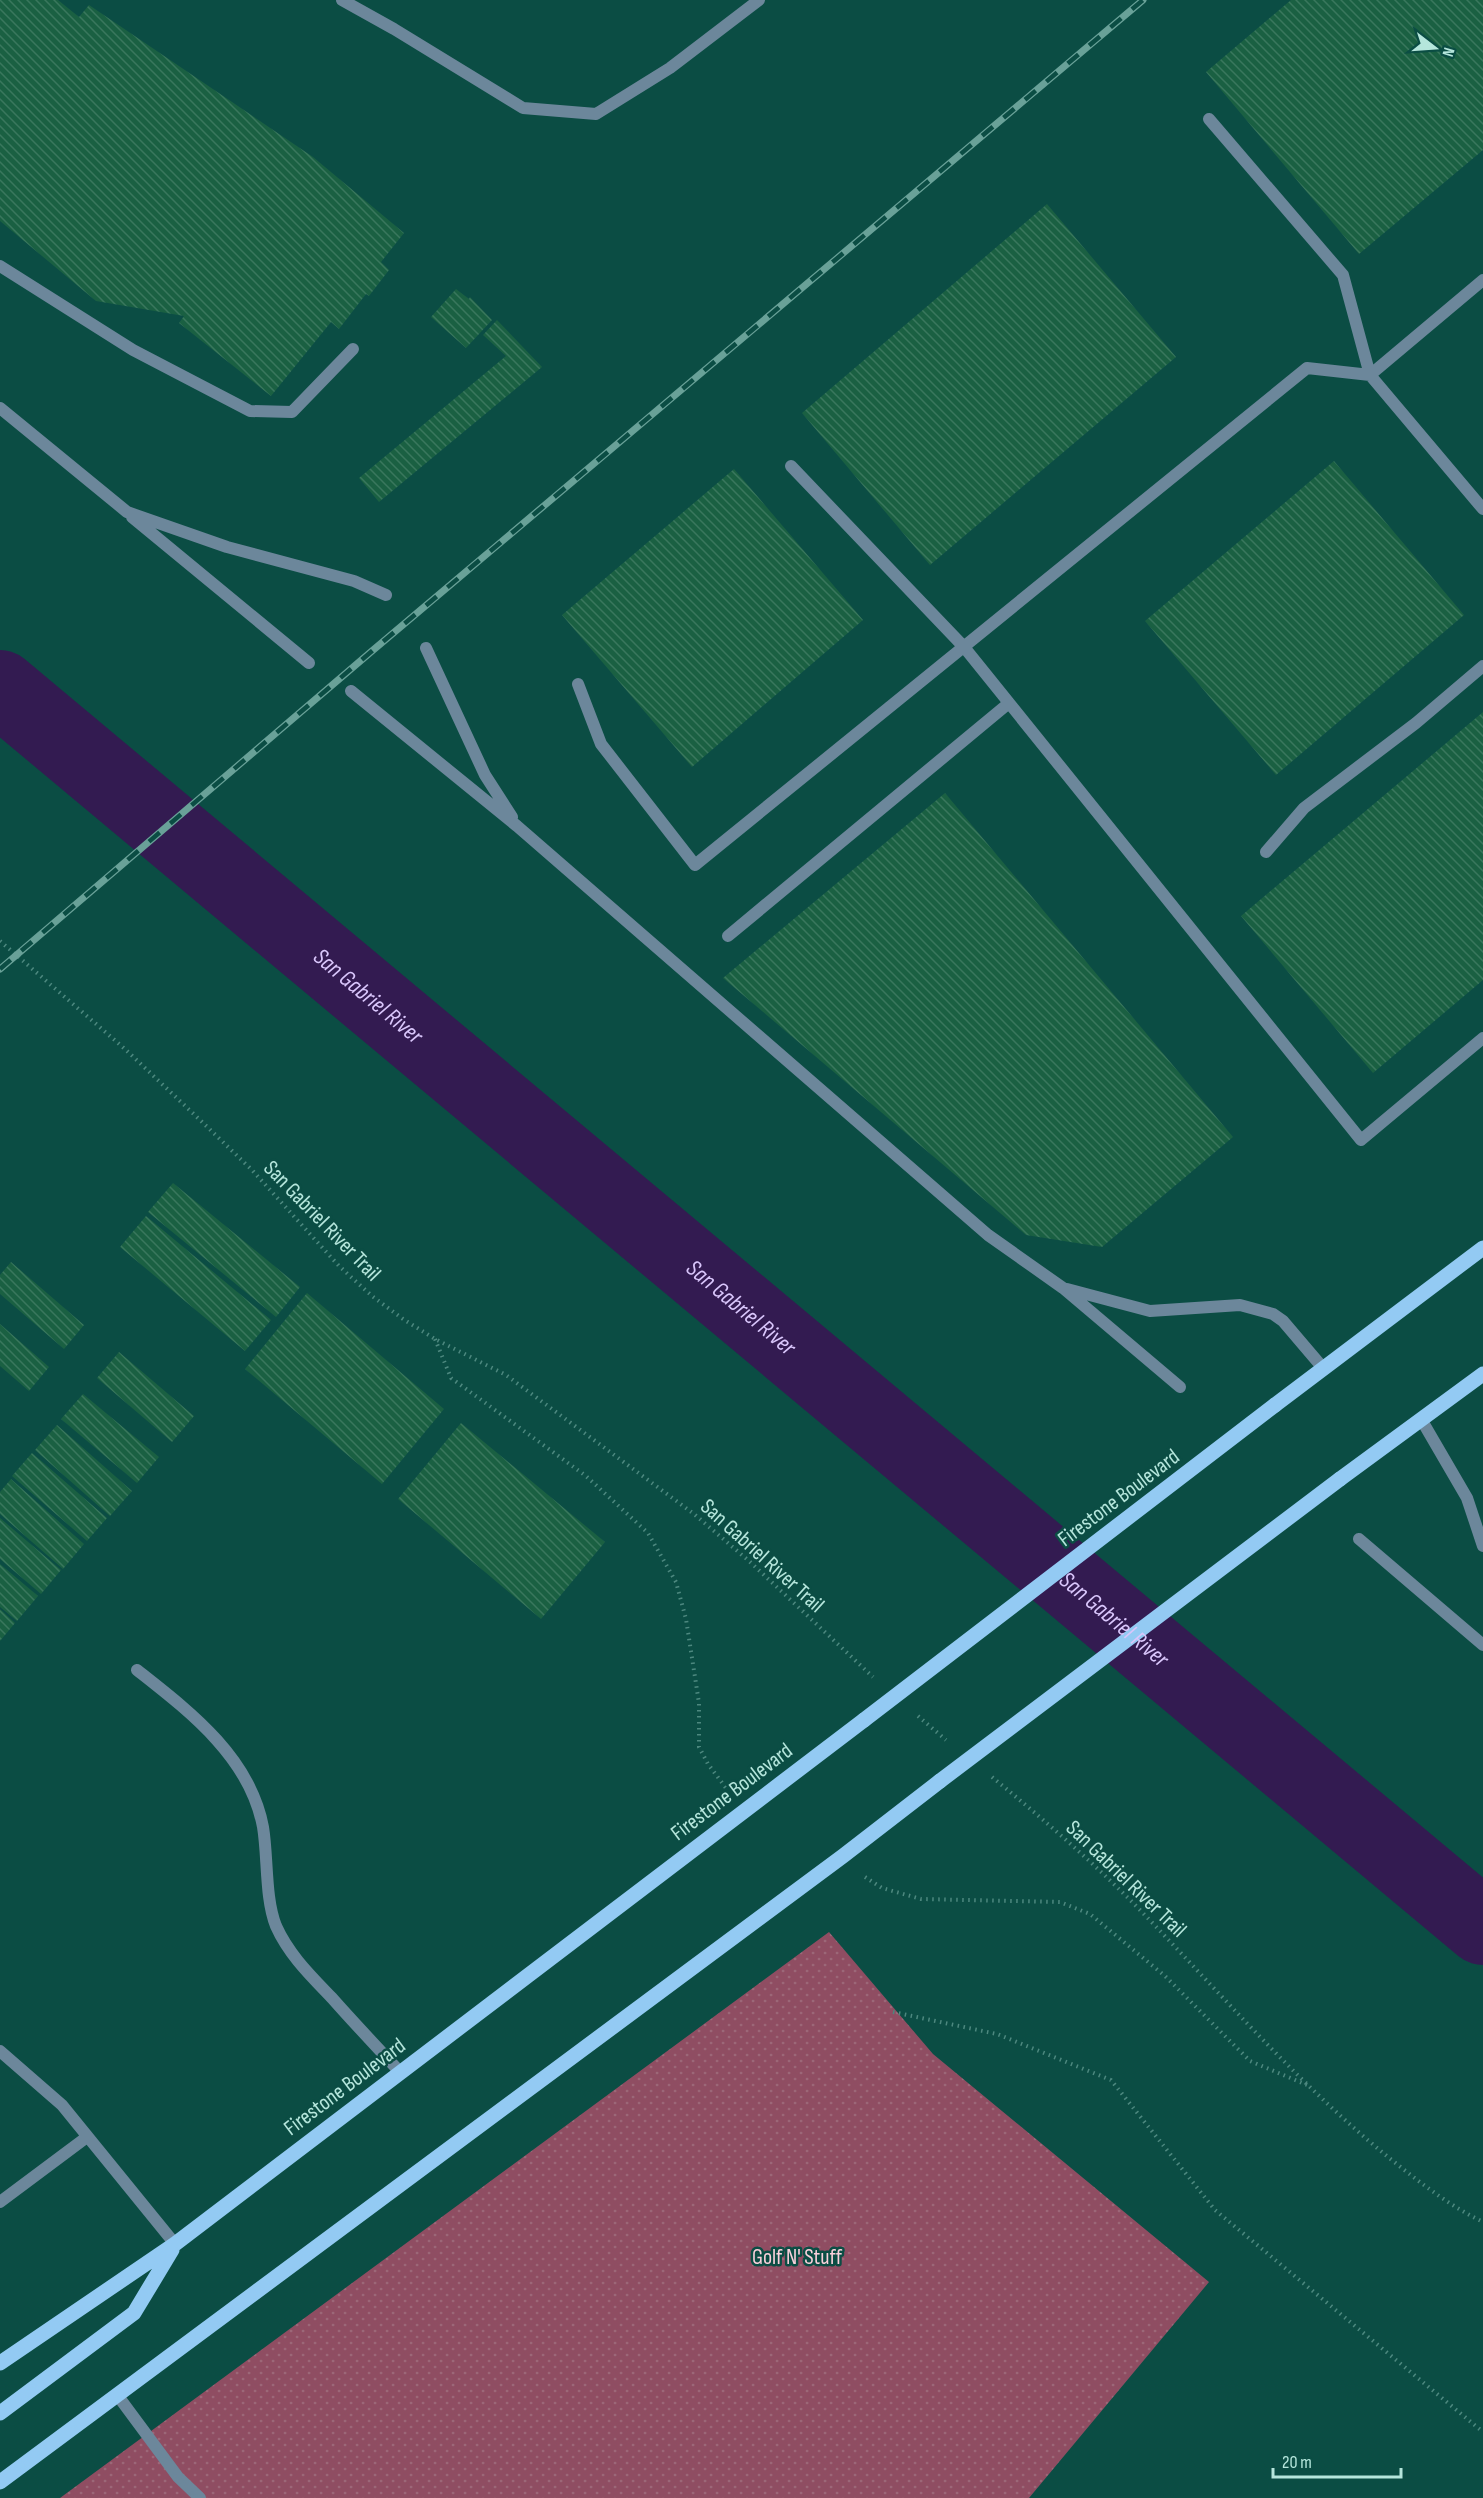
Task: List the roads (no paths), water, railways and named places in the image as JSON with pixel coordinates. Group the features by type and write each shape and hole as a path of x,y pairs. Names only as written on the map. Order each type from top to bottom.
{"main road":[{"name":"Firestone Boulevard","path":"0,2363 175,2244 1483,1248"},
{"path":"0,2482 843,1856 1340,1479 1483,1374"},
{"path":"0,2413 134,2313 175,2244"}],"lane":[{"path":"342,0 394,28 523,108 596,114 670,68 759,0"},
{"path":"1209,119 1343,275 1370,375 1483,509"},
{"path":"0,266 133,350 250,411 292,412 353,349"},
{"path":"578,684 601,744 695,865 1307,368 1370,375 1483,280"},
{"path":"0,408 309,663"},
{"path":"791,466 964,647 1361,1140 1483,1038"},
{"path":"127,512 227,547 354,581 386,595"},
{"path":"426,648 485,775 518,826"},
{"path":"1266,852 1304,808 1416,723 1483,666"},
{"path":"351,692 518,826 988,1235 1063,1288 1180,1387"},
{"path":"728,936 1009,703"},
{"path":"1063,1288 1150,1311 1240,1305 1273,1314 1283,1321 1323,1368"},
{"path":"1421,1419 1467,1498 1483,1546"},
{"path":"1359,1539 1483,1645"},
{"path":"137,1670 198,1719 226,1751 250,1789 262,1826 268,1886 276,1925 295,1958 400,2072"},
{"path":"0,2051 62,2105 175,2244"},
{"path":"0,2202 87,2137"},
{"path":"118,2396 178,2477 200,2498"}],"waterway":[{"name":"San Gabriel River","path":"0,688 1483,1927"}],"railway":[{"path":"0,969 372,651 1143,0"}],"park label":[{"name":"Golf N' Stuff","path":"797,2256"}]}
